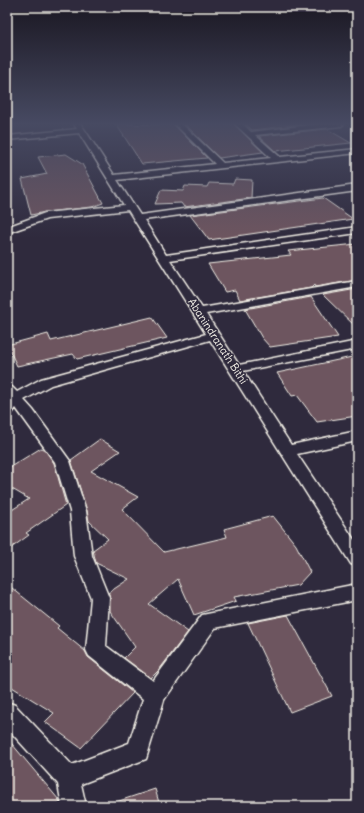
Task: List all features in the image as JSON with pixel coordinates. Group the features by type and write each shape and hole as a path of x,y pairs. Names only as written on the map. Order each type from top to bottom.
{"street":[{"name":"Abanindranath Bithi","path":"102,162 236,369 286,451 357,559"},
{"path":"217,162 221,166"},
{"path":"112,178 260,162"},
{"path":"7,230 45,216 134,212 357,188"},
{"path":"164,258 357,230"},
{"path":"199,312 357,284"},
{"path":"155,695 96,650 100,598 83,556 78,511 62,461 28,413 10,400 46,382 214,335"},
{"path":"236,369 357,345"},
{"path":"286,451 357,436"},
{"path":"68,778 138,751 155,695 209,621 357,592"},
{"path":"7,712 68,778 74,806"}],"building":[{"path":"41,162 79,162 82,164 103,203 92,207 31,215 22,179 47,174"},
{"path":"141,162 164,162 142,164"},
{"path":"235,179 252,180 251,198 184,207 181,203 155,204 161,190 183,191 185,186 207,187 209,183 233,184"},
{"path":"323,198 353,219 209,240 190,215"},
{"path":"357,244 357,280 315,287 314,285 311,288 240,300 235,290 225,292 208,264 291,255 288,251"},
{"path":"357,289 357,328 323,295"},
{"path":"311,297 338,337 270,347 262,338 245,309"},
{"path":"152,317 167,338 77,359 73,354 17,366 7,345 48,334 51,341"},
{"path":"352,357 357,364 357,416 317,422 297,395 292,396 277,373"},
{"path":"100,439 120,451 91,471 138,497 122,509 164,552 227,537 224,529 273,516 296,545 310,572 298,585 234,597 236,601 194,615 178,579 149,604 188,632 159,670 151,678 124,658 135,647 110,611 110,598 108,593 129,579 96,563 93,550 108,539 89,521 71,460"},
{"path":"41,448 45,450 54,463 66,505 26,533 29,535 7,551 7,513 29,499 7,486 7,469"},
{"path":"7,584 59,626 57,628 85,651 88,657 133,693 81,748 45,722 54,713 7,684"},
{"path":"288,615 332,696 290,712 248,623"},
{"path":"7,738 59,800 60,806 7,806"},
{"path":"155,789 160,806 111,806 110,804"}]}
